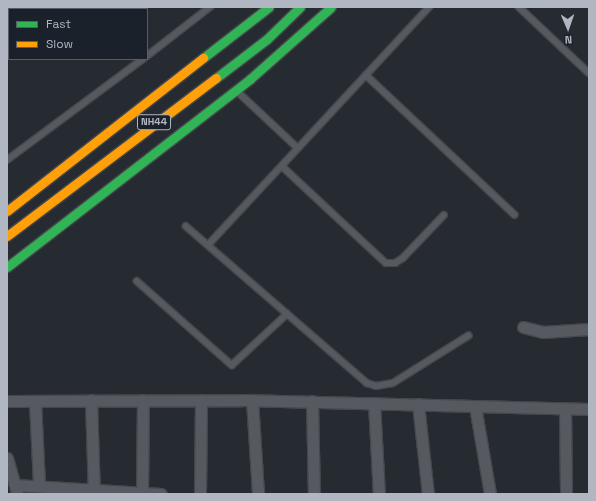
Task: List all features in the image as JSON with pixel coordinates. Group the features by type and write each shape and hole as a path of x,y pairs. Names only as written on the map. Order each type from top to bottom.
{"main road":[{"name":"NH44","path":"7,211 269,7"},
{"name":"NH44","path":"7,236 267,39 300,7"},
{"path":"7,267 236,90 331,7"}],"street":[{"path":"523,327 542,332 589,329"},
{"path":"91,400 94,491"},
{"path":"142,493 143,400"},
{"path":"200,494 201,400"},
{"path":"252,400 258,494"},
{"path":"7,401 252,400 589,409"},
{"path":"312,401 314,494"},
{"path":"35,402 40,484"},
{"path":"374,403 379,494"},
{"path":"418,404 428,494"},
{"path":"475,406 490,494"},
{"path":"565,408 566,494"},
{"path":"7,458 16,490 40,484 94,491 161,494"}],"lane":[{"path":"148,55 210,7"},
{"path":"208,245 430,7"},
{"path":"519,7 589,73"},
{"path":"7,160 142,60"},
{"path":"366,76 515,215"},
{"path":"236,90 298,148"},
{"path":"282,166 386,263 395,263 403,258 444,215"},
{"path":"186,226 360,378 376,386 393,383 468,336"},
{"path":"137,281 232,365 287,314"}],"traffic: fast":[{"path":"203,58 269,7"},
{"path":"216,78 267,39 300,7"},
{"path":"7,267 250,79 331,7"}],"traffic: slow":[{"path":"7,211 203,58"},
{"path":"7,236 216,78"}]}
